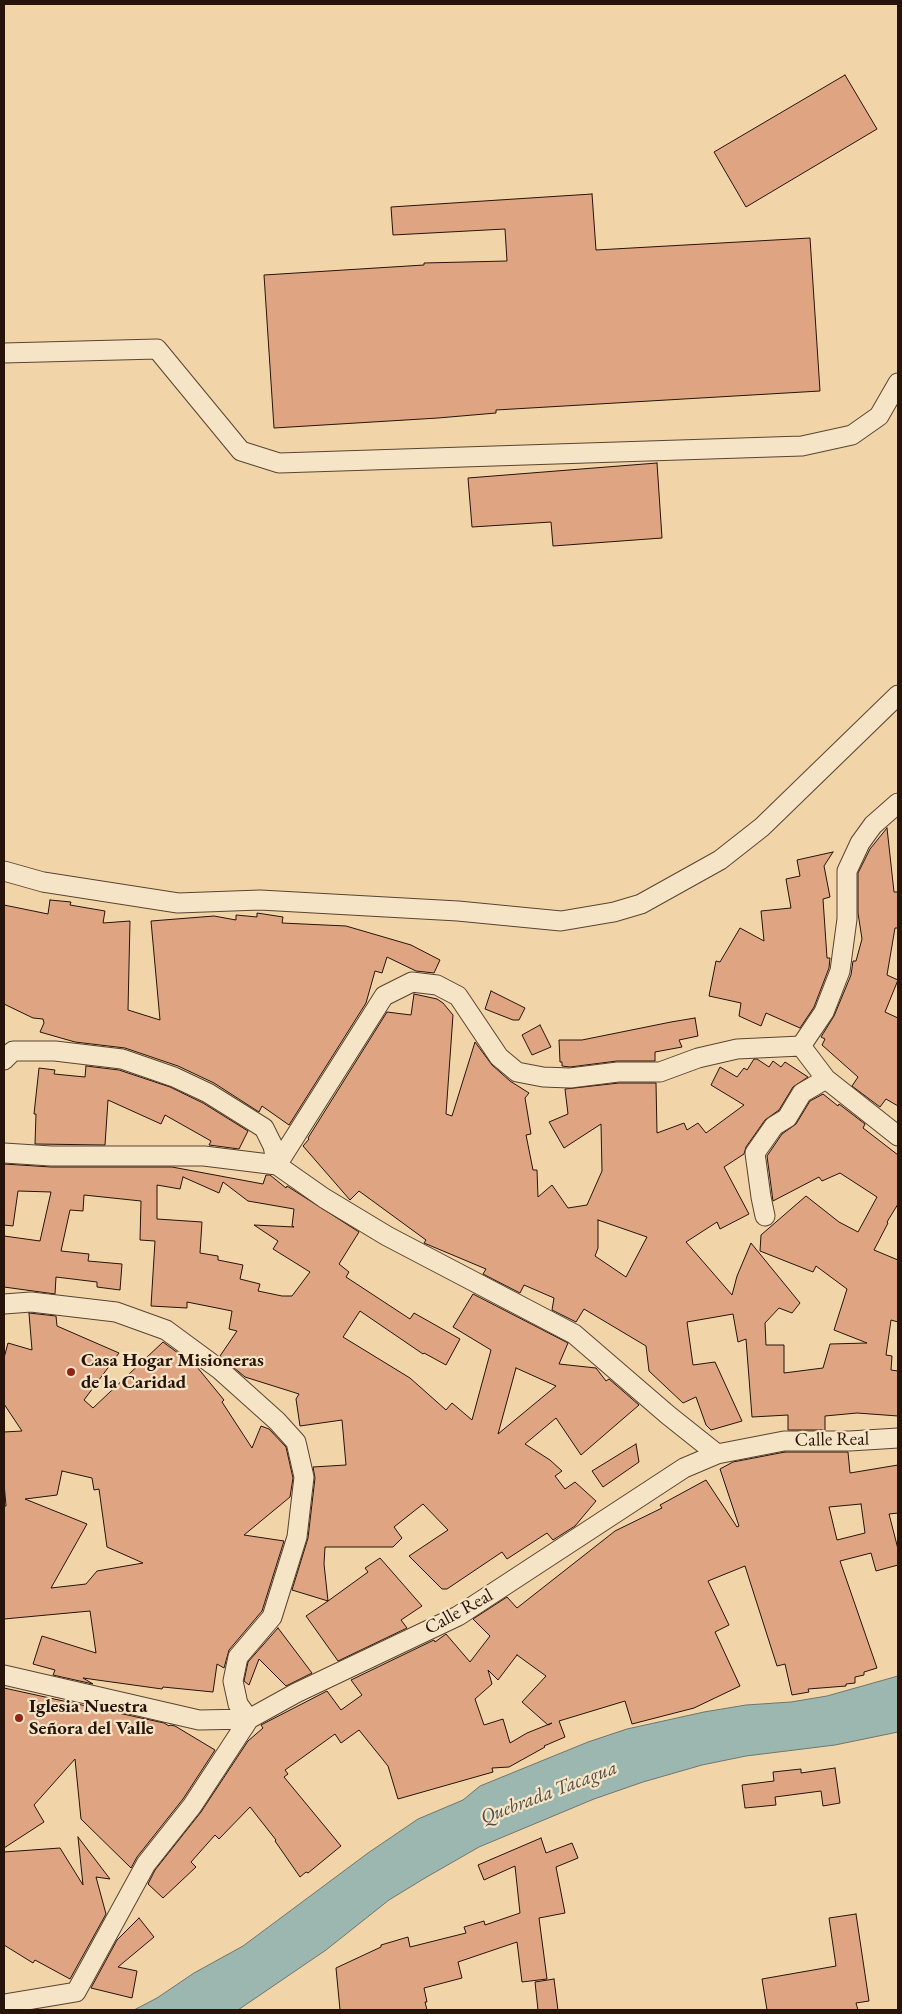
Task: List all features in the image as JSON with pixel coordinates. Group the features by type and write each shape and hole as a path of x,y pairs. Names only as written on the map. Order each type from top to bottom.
{"street":[{"path":"4,353 157,349 241,452 280,463 802,446 852,435 879,416 898,383"},
{"path":"4,871 43,882 178,902 260,900 458,911 561,921 614,912 641,904 720,860 762,828 898,695"},
{"path":"801,1046 824,1012 840,971 847,918 847,871 860,843 873,825 898,803"},
{"path":"277,1165 384,996 412,982 437,985 458,996 499,1057 517,1072 570,1078 618,1072 660,1072 698,1058 737,1048 801,1046"},
{"path":"801,1046 826,1079 898,1136"},
{"path":"4,1060 13,1051 55,1051 122,1059 174,1077 208,1093 264,1128 273,1146 277,1165"},
{"path":"765,1216 760,1197 755,1153 774,1126 787,1118 802,1093 826,1079"},
{"path":"4,1153 51,1156 204,1156 277,1165 324,1198 387,1236 574,1334 668,1415 717,1454"},
{"path":"4,1304 31,1302 116,1312 166,1330 219,1369 277,1420 296,1442 304,1477 297,1537 272,1616 238,1657 233,1681 238,1704 249,1718 192,1806 146,1864 76,1992 4,2004"},
{"name":"Calle Real","path":"4,1675 199,1720 249,1718 296,1693 458,1616 684,1468 717,1454 784,1440 850,1441 898,1438"}],"water":[{"name":"Quebrada Tacagua","path":"898,1676 898,1732 835,1745 746,1756 702,1765 643,1782 594,1799 479,1847 425,1878 389,1900 326,1950 238,2010 134,2010 157,1998 194,1973 243,1946 368,1853 418,1819 463,1800 480,1786 588,1742 627,1729 746,1705 791,1702 827,1696"}],"building":[{"path":"845,75 877,129 746,207 714,152"},
{"path":"592,194 596,250 810,238 820,391 496,410 496,413 438,418 274,428 264,275 424,265 424,263 507,261 505,229 393,235 391,207"},
{"path":"657,463 662,538 553,546 551,522 472,527 468,478"},
{"path":"887,828 894,892 898,892 898,928 895,928 887,975 898,980 885,1012 898,1018 898,1106 886,1099 880,1107 852,1086 858,1077 822,1045 825,1039 821,1037 834,1016 851,975 853,961 856,961 862,939 858,913 858,873 870,849"},
{"path":"833,852 824,866 830,897 823,899 827,958 830,958 829,968 814,1007 800,1028 766,1013 761,1026 739,1016 741,1003 709,996 716,961 720,962 740,928 764,941 761,911 791,908 786,879 800,876 797,860"},
{"path":"50,900 71,902 70,905 105,911 103,923 130,921 128,1010 160,1020 151,921 214,916 236,920 236,915 257,917 257,913 283,917 282,923 346,926 411,945 440,960 434,973 416,971 387,957 382,973 375,971 366,1003 289,1125 262,1106 259,1112 214,1083 178,1066 125,1048 75,1042 40,1032 44,1023 43,1019 33,1018 4,1004 4,905 48,914"},
{"path":"491,991 525,1008 519,1020 513,1020 485,1009"},
{"path":"414,994 437,999 453,1015 446,1114 452,1116 475,1042 492,1065 510,1081 529,1093 525,1098 531,1134 526,1135 533,1170 537,1170 538,1197 552,1185 568,1208 587,1205 602,1171 601,1124 564,1148 549,1122 568,1114 565,1089 619,1083 656,1083 657,1133 684,1123 687,1130 698,1123 706,1133 744,1105 711,1085 720,1067 737,1077 744,1068 747,1070 754,1059 769,1067 773,1061 781,1067 785,1062 808,1077 793,1087 779,1110 765,1120 746,1147 744,1154 724,1167 749,1214 720,1229 717,1222 686,1242 732,1295 737,1276 751,1243 800,1303 792,1313 779,1308 765,1323 766,1345 784,1345 784,1373 823,1368 830,1344 867,1343 834,1330 847,1289 816,1266 813,1272 760,1251 761,1235 806,1196 839,1222 858,1232 877,1197 840,1173 822,1181 819,1177 773,1201 767,1156 782,1134 796,1124 810,1101 823,1094 865,1124 863,1128 898,1155 898,1204 874,1250 898,1260 898,1322 891,1320 886,1355 892,1356 891,1370 898,1371 898,1416 857,1413 825,1416 825,1430 788,1430 788,1415 752,1417 746,1339 738,1342 733,1314 687,1322 693,1365 715,1362 742,1421 711,1430 706,1425 696,1397 683,1403 649,1371 646,1346 584,1309 576,1322 552,1310 554,1298 524,1285 520,1293 483,1274 486,1269 424,1243 426,1240 359,1191 350,1200 303,1146 387,1012 411,1015","holes":["598,1220 647,1237 626,1277 595,1256 598,1248"]},
{"path":"695,1018 698,1036 679,1040 682,1047 655,1052 655,1061 617,1061 570,1067 562,1066 562,1062 560,1062 559,1040 582,1040"},
{"path":"540,1025 551,1047 532,1055 522,1035"},
{"path":"86,1066 119,1070 170,1087 203,1103 248,1131 239,1149 209,1145 211,1141 165,1115 161,1124 108,1100 105,1145 35,1144 36,1114 34,1114 39,1068 55,1070 54,1074 85,1077"},
{"path":"4,1164 51,1167 172,1167 263,1184 266,1175 270,1175 286,1188 287,1186 359,1232 339,1264 349,1272 346,1277 410,1319 414,1313 460,1339 446,1365 423,1354 360,1311 343,1337 410,1378 446,1410 452,1403 472,1420 491,1350 453,1327 473,1294 568,1343 559,1364 596,1368 606,1381 609,1379 639,1405 581,1455 556,1418 525,1444 550,1460 562,1471 555,1476 565,1489 575,1482 596,1501 575,1526 553,1540 547,1533 507,1559 502,1552 447,1589 442,1589 409,1556 448,1530 423,1504 394,1527 402,1538 393,1547 325,1547 324,1564 328,1601 292,1590 308,1538 315,1478 313,1467 346,1465 342,1420 300,1426 296,1399 299,1394 245,1377 220,1356 237,1331 229,1329 232,1311 187,1302 187,1308 151,1306 155,1241 140,1240 141,1201 84,1195 83,1211 70,1210 61,1251 89,1254 88,1261 122,1264 120,1290 97,1287 97,1282 56,1277 55,1294 4,1287 4,1236 40,1241 51,1192 18,1191 13,1226 4,1225","holes":["183,1177 219,1193 223,1182 248,1201 294,1209 292,1226 294,1227 254,1225 278,1241 273,1249 310,1272 292,1296 258,1291 260,1284 240,1279 243,1265 218,1260 218,1256 200,1253 202,1222 157,1219 157,1185 180,1189","516,1368 556,1386 498,1434"]},
{"path":"29,1313 56,1316 57,1326 119,1353 84,1400 93,1408 163,1342 197,1367 224,1400 222,1402 252,1448 261,1426 269,1429 286,1447 293,1478 290,1497 244,1535 284,1541 262,1611 229,1650 224,1668 217,1664 213,1692 163,1687 162,1689 83,1678 93,1684 53,1675 55,1670 33,1664 42,1636 96,1653 90,1611 4,1619 4,1506 6,1506 4,1432 22,1431 4,1404 4,1358 8,1343 32,1350","holes":["62,1471 92,1478 94,1490 99,1489 107,1547 143,1563 97,1571 86,1584 51,1588 87,1524 25,1499 57,1495"]},
{"path":"636,1444 639,1462 603,1487 592,1471"},
{"path":"785,1452 848,1452 850,1473 898,1465 898,1513 889,1514 898,1549 898,1565 876,1571 871,1553 840,1561 877,1668 864,1672 864,1675 855,1677 855,1683 846,1684 846,1686 808,1689 809,1692 792,1695 785,1664 777,1666 745,1566 708,1581 729,1625 715,1632 740,1686 694,1708 632,1724 625,1701 559,1721 565,1737 544,1746 509,1767 492,1768 493,1772 398,1799 388,1766 359,1730 341,1743 335,1734 285,1770 288,1774 284,1777 341,1846 308,1873 306,1872 300,1877 276,1840 250,1807 219,1839 215,1835 191,1862 196,1867 163,1898 148,1884 155,1870 201,1812 248,1741 263,1728 261,1725 327,1691 341,1710 362,1695 351,1680 434,1640 435,1642 446,1634 470,1662 490,1636 473,1619 507,1597 517,1608 615,1531 662,1508 660,1505 706,1480 737,1527 739,1526 720,1469 733,1462","holes":["861,1504 865,1533 837,1540 829,1507","517,1655 546,1676 522,1702 548,1725 527,1733 510,1743 503,1719 484,1725 475,1699 492,1684 488,1670 498,1680"]},
{"path":"380,1558 422,1606 401,1620 407,1628 338,1661 306,1616 368,1572 365,1568"},
{"path":"278,1628 312,1673 286,1686 259,1659 249,1685 244,1681 248,1662"},
{"path":"4,1688 175,1726 215,1750 183,1799 137,1857 131,1868 81,1819 75,1759 34,1805 44,1822 4,1848"},
{"path":"835,1768 840,1803 823,1806 821,1791 775,1797 776,1805 745,1808 742,1785 774,1781 773,1772 801,1769 801,1773"},
{"path":"78,1837 110,1879 96,1877 106,1914 70,1979 35,1960 33,1963 4,1945 4,1852 60,1848 83,1885"},
{"path":"541,1838 546,1853 572,1843 578,1858 556,1867 565,1913 539,1918 547,1979 522,1982 517,1942 458,1962 462,1978 424,1988 427,2010 340,2010 336,1968 381,1947 381,1945 408,1937 410,1947 466,1933 464,1927 484,1921 485,1925 520,1913 515,1866 484,1880 478,1865"},
{"path":"856,1914 869,2001 856,2003 858,2010 767,2010 762,1979 836,1966 829,1918"},
{"path":"139,1918 154,1937 118,1967 137,1971 132,1998 91,1988 117,1940"},
{"path":"554,1979 558,2010 538,2010 535,1982"}],"place":[{"name":"Casa Hogar Misioneras de la Caridad","path":"71,1372"},
{"name":"Iglesia Nuestra Señora del Valle","path":"19,1718"}]}
